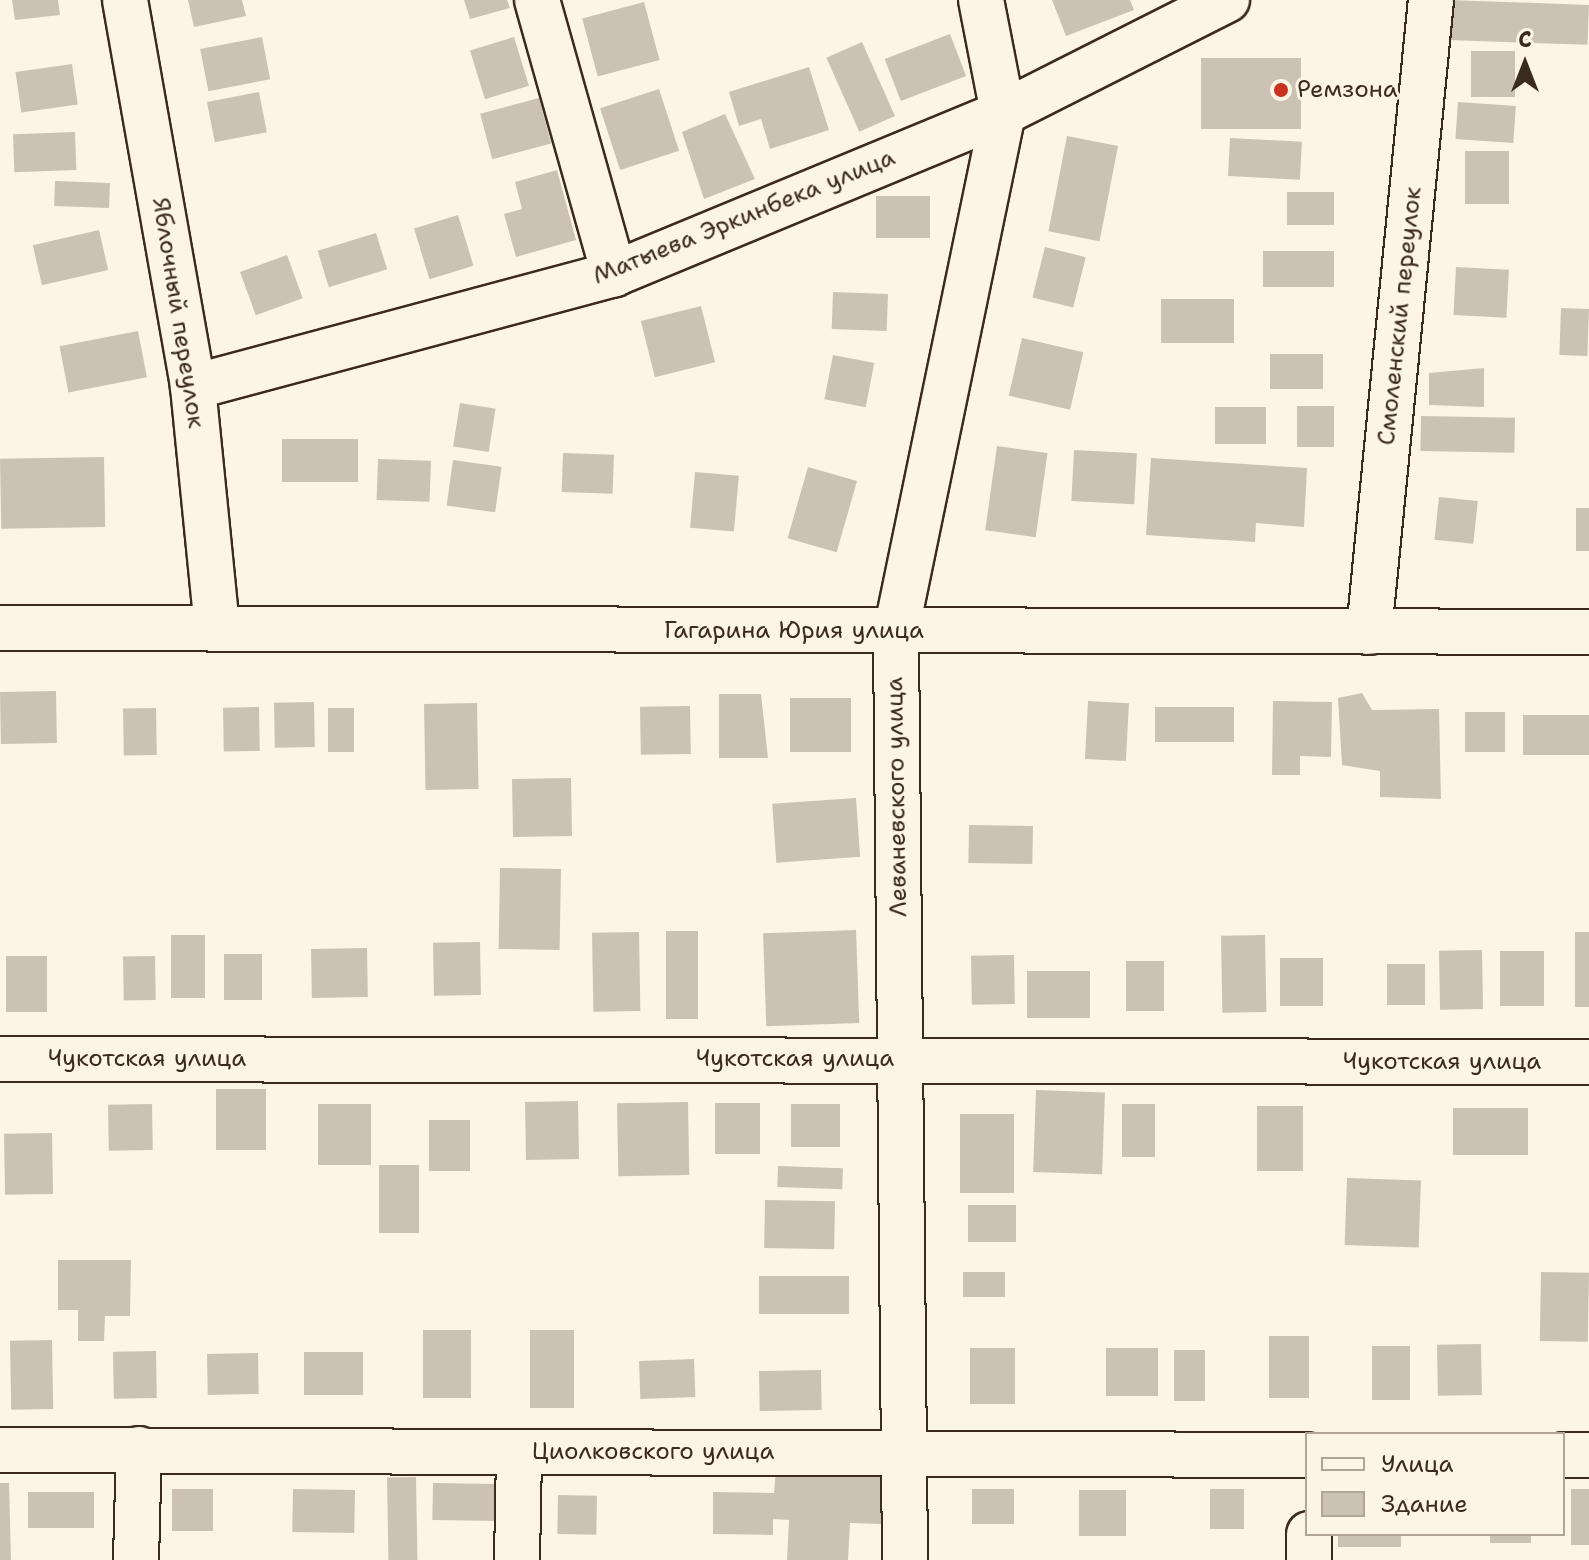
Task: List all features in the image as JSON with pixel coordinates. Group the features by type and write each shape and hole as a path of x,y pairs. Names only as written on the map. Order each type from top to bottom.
{"street":[{"name":"Яблочный переулок","path":"125,0 193,387 217,627"},
{"path":"537,0 614,274"},
{"name":"Леваневского улица","path":"905,1560 896,632 1003,113 981,0"},
{"name":"Матыева Эркинбека улица","path":"193,387 614,274 1003,113 1227,0"},
{"name":"Смоленский переулок","path":"1369,632 1431,0"},
{"name":"Гагарина Юрия улица","path":"0,628 1589,632"},
{"name":"Чукотская улица","path":"0,1059 1589,1062"},
{"path":"136,1560 139,1449"},
{"name":"Циолковского улица","path":"0,1450 519,1453 903,1451 1305,1455"},
{"path":"517,1560 519,1453"},
{"path":"1565,1455 1589,1455"},
{"path":"1309,1536 1309,1560"}],"building":[{"path":"12,0 58,0 60,15 15,20"},
{"path":"188,0 242,0 246,16 194,27"},
{"path":"464,0 507,0 510,8 470,19"},
{"path":"1052,0 1130,0 1134,10 1066,36"},
{"path":"1449,0 1589,5 1588,45 1448,40"},
{"path":"644,2 660,60 598,77 582,19"},
{"path":"950,34 966,76 901,101 885,59"},
{"path":"262,37 270,79 208,91 200,49"},
{"path":"514,37 529,86 485,99 470,50"},
{"path":"862,42 895,116 859,132 826,58"},
{"path":"1471,51 1515,51 1515,97 1471,97"},
{"path":"1201,58 1301,58 1301,129 1201,129"},
{"path":"72,64 78,105 21,113 16,72"},
{"path":"809,67 829,130 770,149 761,119 739,126 729,92"},
{"path":"659,89 679,151 620,170 600,108"},
{"path":"259,92 267,132 215,142 207,102"},
{"path":"539,98 551,143 492,159 480,114"},
{"path":"1458,102 1516,106 1513,143 1455,139"},
{"path":"725,114 755,179 704,199 682,132"},
{"path":"75,132 76,170 14,172 13,134"},
{"path":"1067,136 1118,146 1100,241 1048,231"},
{"path":"1230,138 1302,142 1300,180 1228,176"},
{"path":"1465,151 1509,151 1509,204 1465,204"},
{"path":"557,170 576,240 516,257 504,214 522,209 515,182"},
{"path":"55,181 110,183 109,208 54,206"},
{"path":"1287,192 1334,192 1334,225 1287,225"},
{"path":"876,196 930,196 930,238 876,238"},
{"path":"458,215 473,266 430,279 414,228"},
{"path":"99,230 108,270 42,285 33,245"},
{"path":"376,233 387,269 329,287 318,251"},
{"path":"1045,247 1086,257 1073,308 1032,297"},
{"path":"1263,251 1334,251 1334,287 1263,287"},
{"path":"287,255 303,298 256,315 240,272"},
{"path":"1456,267 1509,270 1506,318 1453,315"},
{"path":"833,292 888,294 887,331 832,329"},
{"path":"1161,299 1234,299 1234,343 1161,343"},
{"path":"701,306 715,362 655,377 641,321"},
{"path":"1561,308 1589,309 1587,356 1559,355"},
{"path":"138,331 147,377 68,392 59,346"},
{"path":"1022,338 1083,352 1070,410 1009,395"},
{"path":"1270,354 1323,354 1323,389 1270,389"},
{"path":"833,355 874,363 866,407 824,399"},
{"path":"1484,368 1484,407 1429,405 1429,373"},
{"path":"460,403 496,409 489,452 453,446"},
{"path":"1297,406 1334,406 1334,447 1297,447"},
{"path":"1215,407 1266,407 1266,444 1215,444"},
{"path":"1421,416 1515,418 1514,453 1420,451"},
{"path":"282,439 358,439 358,482 282,482"},
{"path":"997,446 1048,453 1036,537 985,530"},
{"path":"1074,450 1137,453 1134,504 1071,501"},
{"path":"563,453 614,455 613,494 562,492"},
{"path":"104,457 105,527 1,529 0,459"},
{"path":"1151,458 1307,468 1304,527 1256,523 1255,542 1146,535"},
{"path":"378,459 431,461 430,502 377,500"},
{"path":"453,460 502,467 495,512 447,506"},
{"path":"808,467 857,481 837,552 788,538"},
{"path":"695,472 739,476 734,532 690,528"},
{"path":"1439,497 1478,501 1473,544 1435,540"},
{"path":"1576,508 1589,508 1589,551 1576,551"},
{"path":"56,691 57,743 1,744 0,692"},
{"path":"1362,693 1372,710 1439,709 1441,799 1380,797 1380,771 1342,765 1338,698"},
{"path":"719,694 761,694 768,758 719,758"},
{"path":"790,698 851,698 851,752 790,752"},
{"path":"1088,701 1129,703 1126,761 1085,759"},
{"path":"1273,701 1332,702 1331,757 1300,756 1300,775 1272,775"},
{"path":"314,702 315,747 275,748 274,703"},
{"path":"477,703 479,789 426,790 424,704"},
{"path":"690,706 691,754 641,755 640,707"},
{"path":"259,707 260,751 224,752 223,708"},
{"path":"1155,707 1234,707 1234,742 1155,742"},
{"path":"156,708 157,755 124,756 123,709"},
{"path":"328,708 354,708 354,752 328,752"},
{"path":"1465,712 1505,712 1505,752 1465,752"},
{"path":"1523,715 1589,715 1589,755 1523,755"},
{"path":"571,778 572,836 513,837 512,779"},
{"path":"856,798 860,857 776,863 772,804"},
{"path":"969,825 1033,826 1032,864 968,863"},
{"path":"500,868 561,869 560,950 499,949"},
{"path":"856,930 859,1023 766,1026 763,933"},
{"path":"666,931 698,931 698,1019 666,1019"},
{"path":"639,932 640,1011 593,1012 592,933"},
{"path":"1575,932 1589,932 1589,1007 1575,1007"},
{"path":"171,935 205,935 205,998 171,998"},
{"path":"1265,935 1266,1012 1222,1013 1221,936"},
{"path":"480,942 481,995 434,996 433,943"},
{"path":"367,948 368,997 312,998 311,949"},
{"path":"1482,950 1483,1009 1440,1010 1439,951"},
{"path":"1500,951 1544,951 1544,1006 1500,1006"},
{"path":"224,954 262,954 262,1000 224,1000"},
{"path":"1014,955 1015,1004 972,1005 971,956"},
{"path":"6,956 47,956 47,1012 6,1012"},
{"path":"155,956 156,1000 124,1001 123,957"},
{"path":"1280,958 1323,958 1323,1006 1280,1006"},
{"path":"1126,961 1164,961 1164,1011 1126,1011"},
{"path":"1387,964 1425,964 1425,1005 1387,1005"},
{"path":"1027,971 1090,971 1090,1018 1027,1018"},
{"path":"216,1089 266,1089 266,1150 216,1150"},
{"path":"1036,1090 1105,1092 1102,1174 1033,1172"},
{"path":"578,1101 579,1159 526,1160 525,1102"},
{"path":"688,1102 689,1175 618,1176 617,1103"},
{"path":"715,1103 760,1103 760,1154 715,1154"},
{"path":"152,1104 153,1150 109,1151 108,1105"},
{"path":"318,1104 371,1104 371,1165 318,1165"},
{"path":"791,1104 840,1104 840,1147 791,1147"},
{"path":"1122,1104 1155,1104 1155,1157 1122,1157"},
{"path":"1257,1106 1303,1106 1303,1171 1257,1171"},
{"path":"1453,1108 1528,1108 1528,1155 1453,1155"},
{"path":"960,1114 1014,1114 1014,1193 960,1193"},
{"path":"429,1120 470,1120 470,1171 429,1171"},
{"path":"52,1133 53,1194 5,1195 4,1134"},
{"path":"379,1165 419,1165 419,1233 379,1233"},
{"path":"778,1166 843,1168 842,1189 777,1187"},
{"path":"1347,1178 1421,1181 1419,1248 1345,1245"},
{"path":"765,1200 835,1201 834,1249 764,1248"},
{"path":"968,1205 1016,1205 1016,1242 968,1242"},
{"path":"58,1260 131,1260 130,1316 105,1316 104,1341 78,1341 78,1310 58,1310"},
{"path":"963,1272 1005,1272 1005,1297 963,1297"},
{"path":"1541,1272 1589,1273 1588,1342 1540,1341"},
{"path":"759,1276 849,1276 849,1314 759,1314"},
{"path":"423,1330 471,1330 471,1398 423,1398"},
{"path":"530,1330 574,1330 574,1408 530,1408"},
{"path":"1269,1336 1309,1336 1309,1398 1269,1398"},
{"path":"52,1340 53,1409 11,1410 10,1341"},
{"path":"1481,1344 1482,1395 1438,1396 1437,1345"},
{"path":"1372,1346 1410,1346 1410,1400 1372,1400"},
{"path":"970,1348 1015,1348 1015,1404 970,1404"},
{"path":"1106,1348 1158,1348 1158,1396 1106,1396"},
{"path":"1174,1350 1205,1350 1205,1401 1174,1401"},
{"path":"156,1351 157,1398 114,1399 113,1352"},
{"path":"304,1352 363,1352 363,1395 304,1395"},
{"path":"258,1353 259,1394 208,1395 207,1354"},
{"path":"694,1359 695,1397 640,1399 639,1361"},
{"path":"821,1370 822,1410 760,1411 759,1371"},
{"path":"776,1469 885,1474 882,1524 850,1523 848,1560 787,1560 789,1520 773,1519 773,1535 713,1534 713,1492 774,1493"},
{"path":"416,1477 417,1560 388,1560 387,1478"},
{"path":"0,1483 9,1483 11,1560 0,1560"},
{"path":"433,1483 497,1484 496,1521 432,1520"},
{"path":"172,1489 213,1489 213,1531 172,1531"},
{"path":"293,1489 355,1490 354,1533 292,1532"},
{"path":"972,1489 1014,1489 1014,1524 972,1524"},
{"path":"1210,1489 1244,1489 1244,1529 1210,1529"},
{"path":"1571,1489 1589,1489 1589,1545 1571,1545"},
{"path":"1079,1490 1126,1490 1126,1536 1079,1536"},
{"path":"28,1492 94,1492 94,1528 28,1528"},
{"path":"558,1495 597,1496 596,1535 557,1534"},
{"path":"1338,1536 1401,1536 1401,1547 1338,1547"},
{"path":"1490,1536 1531,1536 1531,1543 1490,1543"}],"place":[{"name":"Ремзона","path":"1281,90"}]}
